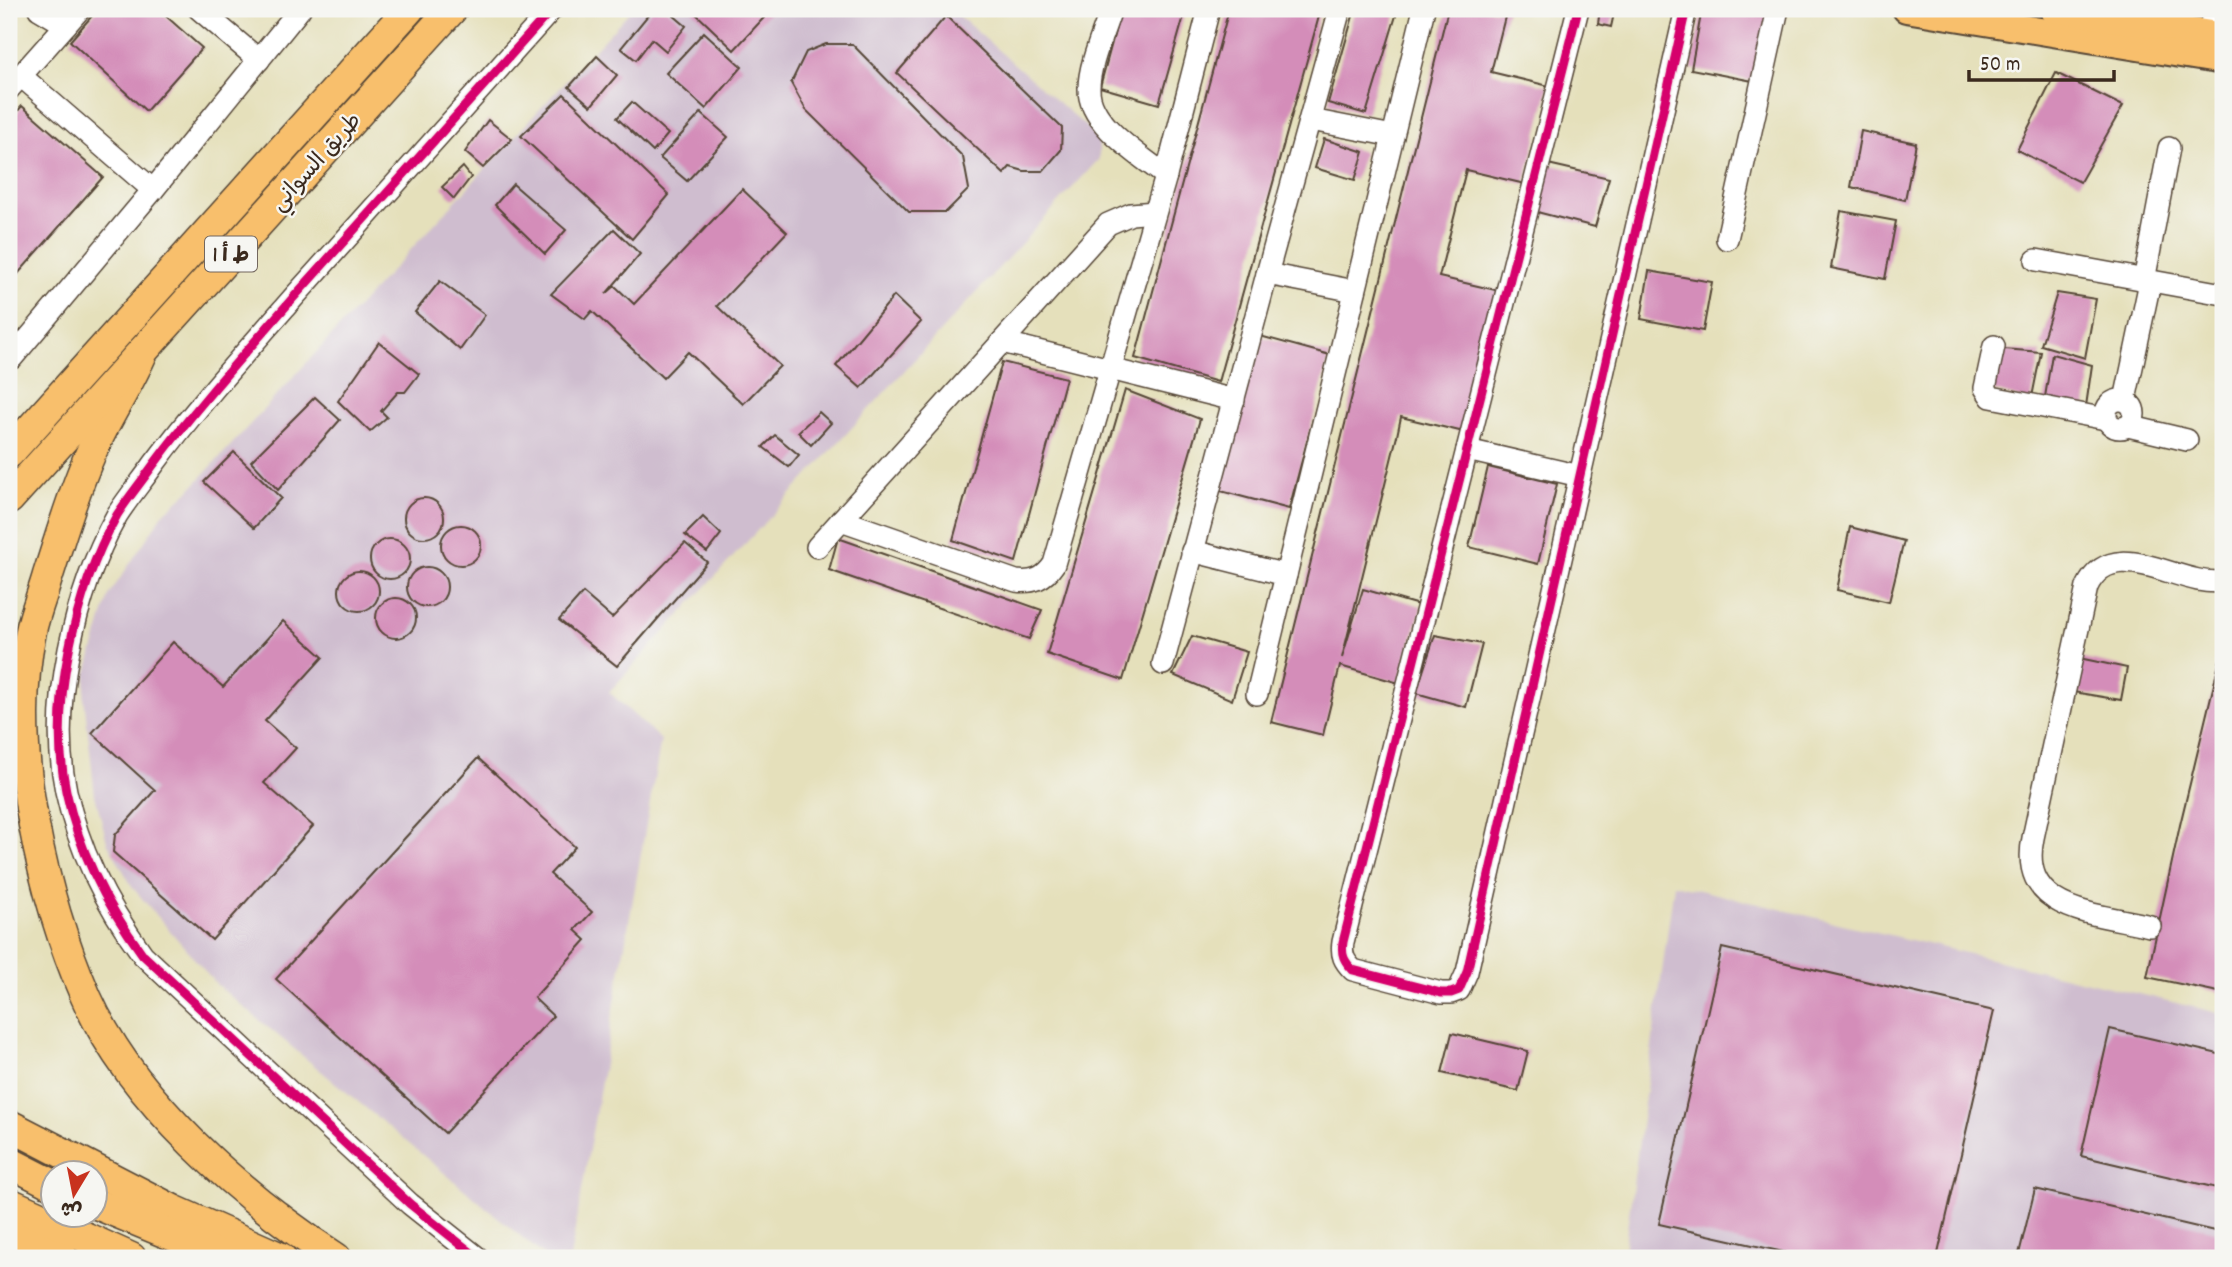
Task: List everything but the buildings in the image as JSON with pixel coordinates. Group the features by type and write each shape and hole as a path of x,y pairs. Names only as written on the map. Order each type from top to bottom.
{"highway":[{"name":"طريق السواني","path":"9,453 409,9"},
{"name":"طريق السواني","path":"9,499 452,9"},
{"path":"9,426 121,327"},
{"path":"143,351 131,380 90,454 31,630 22,712 29,801 42,870 87,998 110,1041 148,1095 199,1150 286,1224 336,1258"},
{"path":"9,1125 142,1195 281,1258"},
{"path":"9,1162 38,1177"},
{"path":"9,1203 131,1258"},
{"path":"108,1209 227,1258"},
{"path":"9,1235 63,1258"}],"main road":[{"path":"1906,9 2223,61"},
{"path":"2053,9 2216,26"}],"street":[{"path":"39,9 73,17 15,83 153,190"},
{"path":"198,9 259,60"},
{"path":"12,358 300,9"},
{"path":"478,1258 432,1224 353,1152 198,1008 138,948 97,881 74,820 62,757 64,691 68,658 82,598 119,513 192,414 552,9"},
{"path":"1111,9 1091,72 1088,87 1090,102 1096,116 1106,127 1166,176"},
{"path":"841,520 1016,581 1038,580 1048,574 1054,565 1166,176 1209,9"},
{"path":"1163,664 1266,274 1340,9"},
{"path":"1257,694 1424,9"},
{"path":"1578,9 1342,953 1345,962 1353,970 1441,993 1459,990 1467,972 1686,9"},
{"path":"1727,239 1777,9"},
{"path":"1311,120 1393,136"},
{"path":"2125,400 2169,148"},
{"path":"817,547 1108,224 1130,214 1155,212"},
{"path":"2036,260 2223,294"},
{"path":"1266,274 1355,291"},
{"path":"1002,342 1234,400"},
{"path":"1994,346 1985,388 1991,397 2106,419 2115,428 2128,426 2187,440"},
{"path":"2106,419 2105,413 2112,402 2125,400"},
{"path":"2125,400 2134,409 2132,422 2128,426"},
{"path":"1467,450 1580,476"},
{"path":"1192,551 1286,575"},
{"path":"2150,926 2057,903 2042,891 2033,875 2029,857 2032,838 2087,587 2093,573 2118,562 2139,564 2208,583 2223,581"}],"shaded area":[{"path":"632,9 951,9 1099,138 1099,159 609,692 661,740 570,1258 547,1258 217,985 133,888 107,842 95,795 84,698 86,676 109,595 163,514 187,493"},
{"path":"1674,884 2223,1014 2223,1258 1623,1258"}],"cycle path":[{"path":"478,1258 410,1204 143,955 106,898 78,835 66,791 60,723 63,686 78,613 102,545 121,509 204,400 552,9"},
{"path":"1578,9 1343,942 1344,958 1353,970 1441,993 1459,990 1467,972 1686,9"}]}
